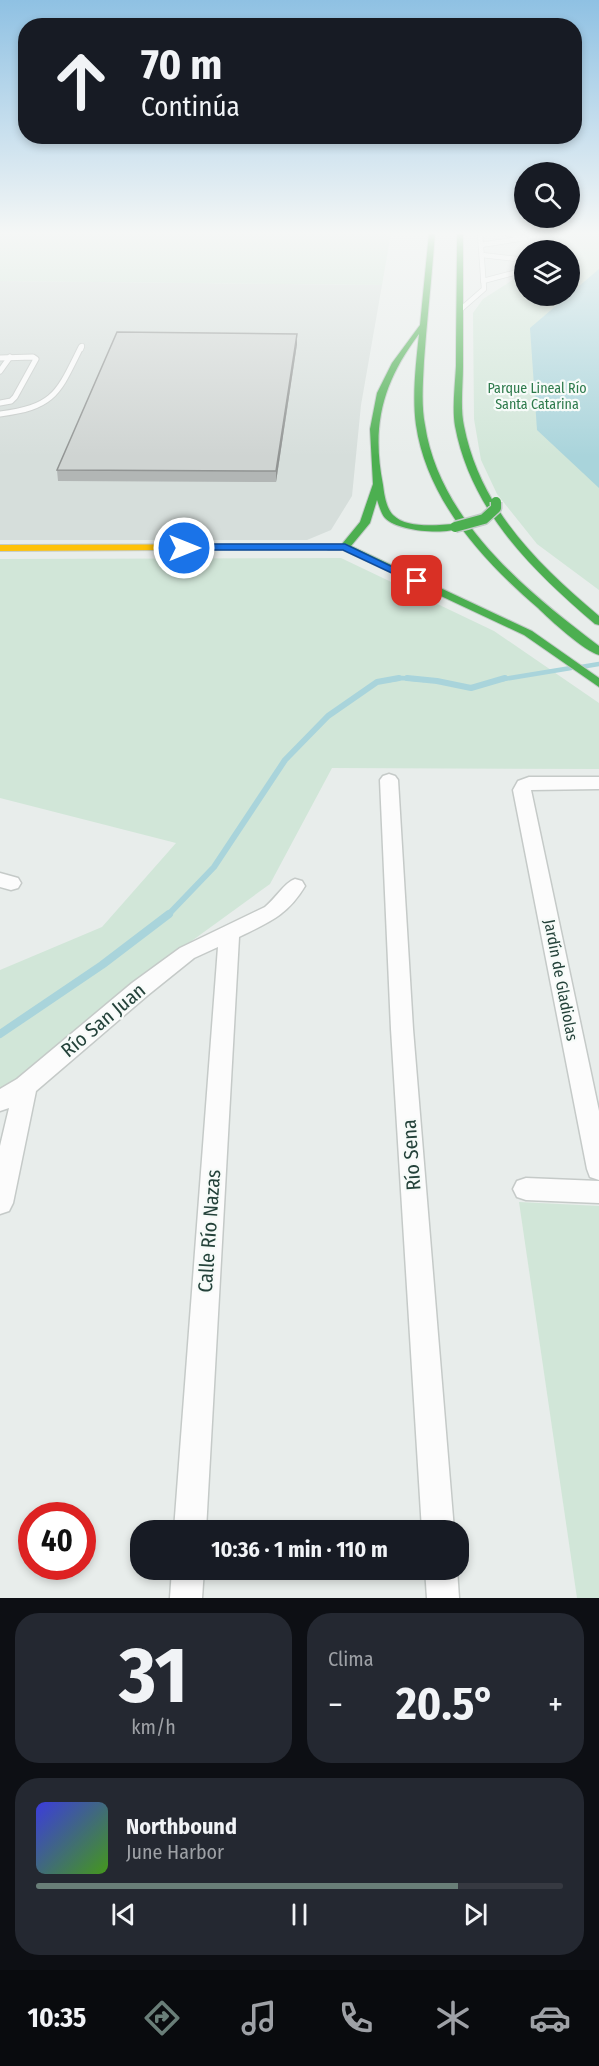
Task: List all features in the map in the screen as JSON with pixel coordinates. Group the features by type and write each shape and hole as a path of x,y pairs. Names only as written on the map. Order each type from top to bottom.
{"main road":[{"path":"425,308 422,326 420,422 434,475 458,517 478,544 546,612 599,652"},
{"path":"460,310 459,424 465,458 481,493 500,525 522,552 554,584 599,622"},
{"path":"422,326 413,336 379,401 375,425 377,485 385,511 396,521 427,527 465,525 491,514 496,508 496,502 481,464 477,435"},
{"path":"460,347 470,355 474,363"},
{"path":"345,547 365,523 377,485"},
{"path":"0,548 345,547 528,633 599,683"}],"street":[{"name":"Río Sena","path":"389,780 402,1029 437,1520"},
{"name":"Jardín de Gladiolas","path":"599,783 529,783 524,785 522,790 599,1169"},
{"name":"Río San Juan","path":"0,1101 25,1086 140,988 187,953 272,912 284,902 295,886"},
{"name":"Calle Río Nazas","path":"190,1520 219,936"},
{"path":"0,1203 25,1086"},
{"path":"526,1189 599,1192"},
{"path":"186,1598 187,1580"},
{"path":"442,1580 443,1598"}],"lane":[{"path":"0,414 42,406 54,398 82,346"},
{"path":"0,371 10,357"},
{"path":"0,358 36,359 15,397 11,401 0,404"}],"shaded area":[{"path":"0,308 378,308 361,405 352,496 331,530 307,540 0,540"}],"green space":[{"name":"Parque Lineal Río Santa Catarina","path":"477,308 599,308 599,590 537,544 497,494 481,460 474,419 473,313"},
{"path":"341,558 494,631 599,703 599,769 332,768 270,884 153,969 12,1084 0,1089 0,970 102,927 176,843 0,798 0,559"},
{"path":"519,1202 599,1206 599,1598 577,1598"}],"water":[{"path":"554,308 599,308 599,488 537,430 530,328"}],"building":[{"path":"117,332 297,334 276,471 57,470"}],"waterway":[{"path":"581,667 599,664"},
{"path":"498,680 571,668"},
{"path":"169,914 214,867 285,760 328,716 377,682 399,678"},
{"path":"390,680 402,678 424,680"},
{"path":"407,678 471,688 498,680"},
{"path":"498,680 505,678"},
{"path":"0,1034 102,965 169,914"}],"traffic: fast":[{"path":"425,308 421,349 420,420 421,430 437,478 453,509 495,562 545,610 599,652"},
{"path":"460,308 459,424 479,486 493,512 529,558 599,622"},
{"path":"421,327 396,363 385,383 378,403 374,444 379,492 388,516 395,521 429,528 455,527"},
{"path":"345,547 365,523 377,485"},
{"path":"455,527 484,519 496,508 496,502"},
{"path":"328,547 345,547 528,633 599,683"}],"traffic: slow":[{"path":"0,548 328,547"}],"route":[{"path":"184,548 345,547 417,581"}]}
